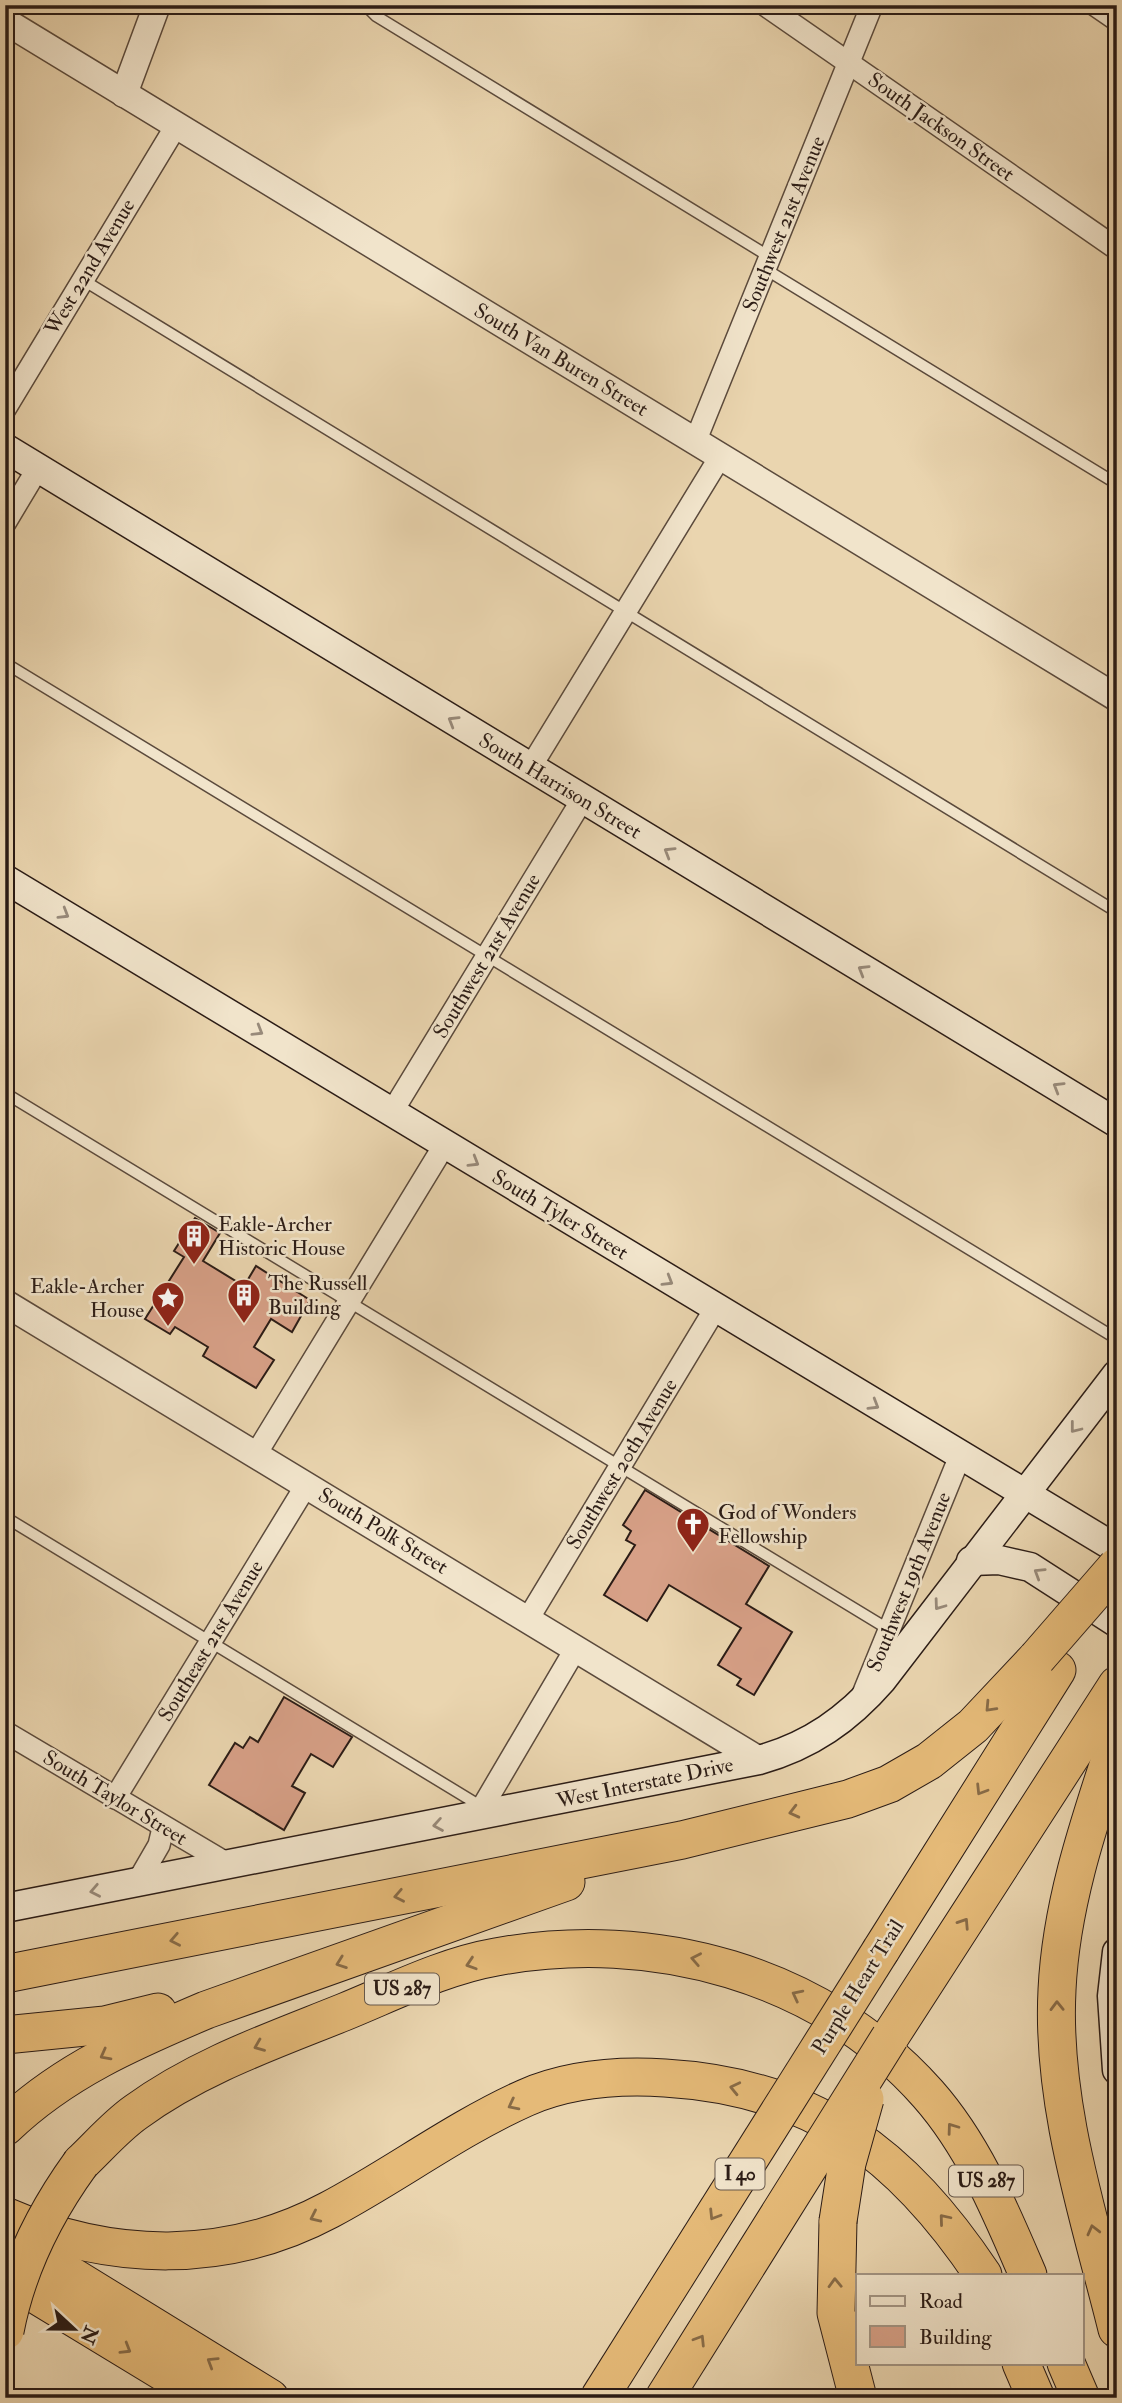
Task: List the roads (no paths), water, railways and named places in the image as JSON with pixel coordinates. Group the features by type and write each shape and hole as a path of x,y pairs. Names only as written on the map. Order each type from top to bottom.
{"highway":[{"path":"5,1973 682,1840 848,1799 889,1784 929,1761 1047,1664 1117,1566"},
{"name":"Purple Heart Trail","path":"599,2398 881,1950 1047,1664 1117,1575"},
{"path":"1112,1710 1071,1889 1056,1991 1058,2043 1072,2143 1117,2329"},
{"name":"I 40","path":"664,2398 927,1980 1112,1710"},
{"path":"9,2123 54,2085 118,2049 206,2010 682,1840"},
{"name":"US 287","path":"5,2331 11,2298 47,2212 81,2163 134,2114 216,2063 431,1977 494,1957 575,1947 639,1950 699,1959 762,1977 821,2008 881,2047 929,2094 961,2140 990,2186 1028,2274"},
{"path":"5,2035 106,2025 305,1976"},
{"path":"858,2398 836,2313 838,2221 848,2163 866,2096 890,2037"},
{"path":"5,2216 81,2241 127,2250 169,2253 253,2242 328,2211 525,2098 562,2085 643,2077 700,2080 786,2102 826,2120 873,2150 911,2182 948,2223 982,2274"},
{"path":"5,2235 270,2398"},
{"path":"5,2276 206,2398"},
{"path":"1021,2364 1036,2398"},
{"path":"1066,2364 1081,2398"}],"main road":[{"name":"South Harrison Street","path":"5,448 1117,1123"},
{"name":"South Tyler Street","path":"5,879 715,1310 1117,1549"},
{"name":"West Interstate Drive","path":"5,1908 479,1812 759,1760 813,1739 858,1707 903,1655 971,1561 1117,1374"},
{"path":"971,1561 999,1560 1030,1567 1117,1623"},
{"path":"1117,1952 1112,1996 1117,2070"}],"street":[{"path":"124,94 158,5"},
{"name":"South Jackson Street","path":"765,5 1117,249"},
{"name":"Southwest 21st Avenue","path":"695,442 872,5"},
{"name":"South Van Buren Street","path":"5,22 1117,698"},
{"name":"West 22nd Avenue","path":"5,409 176,126"},
{"path":"530,768 720,457"},
{"path":"5,523 38,468"},
{"name":"Southwest 21st Avenue","path":"392,1112 582,800"},
{"path":"256,1454 445,1144"},
{"name":"South Polk Street","path":"5,1303 759,1760"},
{"name":"Southwest 20th Avenue","path":"528,1619 715,1310"},
{"name":"Southwest 19th Avenue","path":"858,1707 960,1456"},
{"name":"Southeast 21st Avenue","path":"115,1798 307,1484"},
{"path":"479,1812 576,1648"},
{"name":"South Taylor Street","path":"5,1732 226,1863"},
{"path":"137,1883 159,1845 163,1828"}],"lane":[{"path":"365,5 376,16 1117,484"},
{"path":"1085,5 1117,27"},
{"path":"83,279 1117,912"},
{"path":"5,663 1117,1339"},
{"path":"5,1093 888,1629"},
{"path":"5,1517 211,1641 479,1812"}],"place":[{"name":"Eakle-Archer Historic House","path":"194,1266"},
{"name":"The Russell Building","path":"244,1325"},
{"name":"Eakle-Archer House","path":"168,1328"},
{"name":"God of Wonders Fellowship","path":"693,1554"}]}
